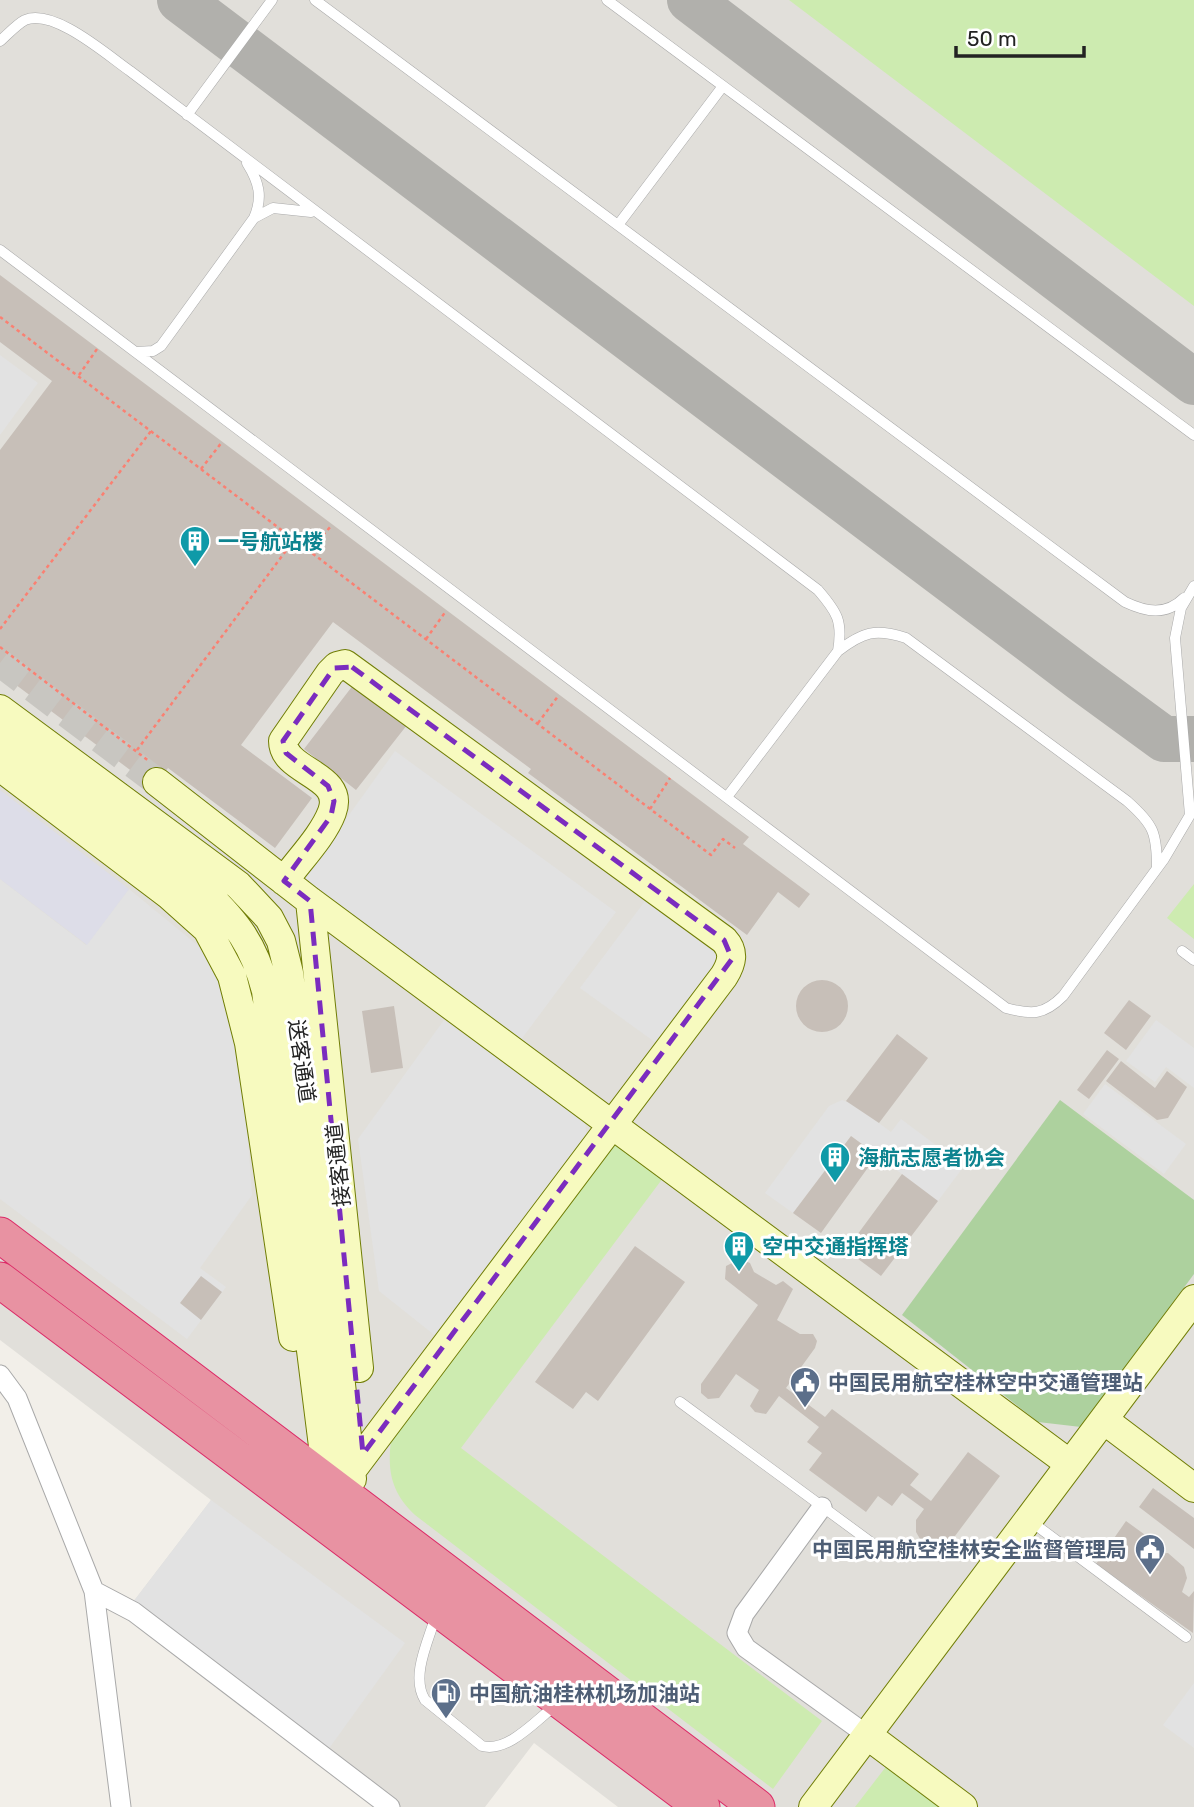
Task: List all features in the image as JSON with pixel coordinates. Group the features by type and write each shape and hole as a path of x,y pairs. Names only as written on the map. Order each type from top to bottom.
{"highway":[{"path":"0,1235 349,1478 757,1807"},
{"path":"0,1280 702,1807"}],"main road":[{"path":"284,881 331,816 334,801 330,788 286,753 283,741 330,673 337,666 347,665 728,945 732,956 729,967 349,1478"},
{"name":"送客通道","path":"0,709 238,886 269,918 281,941 289,973 316,1387 349,1478"},
{"name":"送客通道","path":"0,737 204,891 231,917 252,947 265,991 301,1155 349,1478 346,1541"},
{"path":"0,767 169,895 207,929 223,956 241,1007 248,1043 290,1325 297,1349 316,1387"},
{"path":"156,774 310,901 1070,1464"},
{"name":"接客通道","path":"310,901 363,1407 349,1478"},
{"path":"813,1807 1194,1299"},
{"path":"1104,1420 1194,1488"},
{"path":"867,1735 963,1807"}],"street":[{"path":"0,1375 17,1398 94,1591 121,1807"},
{"path":"822,1507 744,1614 737,1633 746,1648 867,1735"},
{"path":"94,1591 134,1612 390,1807"}],"lane":[{"path":"187,115 272,0"},
{"path":"315,0 1125,602 1140,609 1162,611 1176,606 1193,588"},
{"path":"607,0 1194,435"},
{"path":"0,41 26,20 45,18 64,26 187,115 818,590 837,612 841,634 838,651"},
{"path":"618,225 723,86"},
{"path":"137,352 153,351 161,346 254,218 260,204 260,190 245,159"},
{"path":"254,218 273,208 285,207 318,214"},
{"path":"0,250 1006,1008 1032,1015 1049,1010 1063,996 1178,839 1190,815 1175,638 1181,608 1193,588"},
{"path":"161,346 160,362 165,373"},
{"path":"727,797 838,651 857,637 883,631 906,638 1142,814 1149,821 1157,841 1157,868"},
{"path":"1182,951 1194,960"},
{"path":"680,1402 880,1549"},
{"path":"1028,1520 1186,1637"},
{"path":"438,1611 419,1674 420,1690 425,1700 482,1746 493,1748 504,1745 561,1701"}],"path":[{"path":"0,317 711,855 723,839 735,848"},
{"path":"78,376 97,349"},
{"path":"0,629 151,431"},
{"path":"201,469 222,442"},
{"path":"309,551 332,525"},
{"path":"137,751 294,540"},
{"path":"426,639 446,611"},
{"path":"0,647 137,751 156,774"},
{"path":"538,724 559,695"},
{"path":"650,808 670,778"}],"highlighted area":[{"path":"352,667 724,940 732,959 363,1454 310,901 284,881 331,816 334,801 328,786 286,753 283,741 334,668"}],"shaded area":[{"path":"0,0 1194,0 1194,1807 618,1807 534,1743 485,1807 395,1807 130,1606 211,1500 0,1340"},
{"path":"0,355 38,383 0,435"},
{"path":"395,751 616,912 520,1041 303,879"},
{"path":"0,790 129,889 87,945 0,879"},
{"path":"0,879 86,945 129,889 207,953 231,1012 242,1055 252,1195 200,1268 226,1287 187,1339 0,1199"},
{"path":"645,901 735,967 670,1053 580,988"},
{"path":"444,1020 585,1122 587,1140 442,1341 379,1291 358,1139"},
{"path":"1156,1020 1194,1048 1194,1088 1166,1067 1155,1082 1126,1061"},
{"path":"1105,1084 1186,1144 1164,1174 1083,1114"},
{"path":"842,1100 853,1104 891,1132 901,1119 964,1166 938,1201 851,1136 793,1213 765,1193 829,1106"},
{"path":"211,1500 405,1643 325,1754 130,1606"},
{"path":"1194,1683 1194,1748 1163,1725"}],"green space":[{"path":"789,0 1194,0 1194,306"},
{"path":"1194,884 1194,939 1167,918"},
{"path":"1060,1100 1194,1200 1194,1274 1081,1427 1038,1422 902,1315"},
{"path":"614,1136 666,1174 461,1448 822,1721 773,1789 415,1515 401,1499 393,1481 391,1441"},
{"path":"888,1764 946,1807 855,1807"}],"building":[{"name":"一号航站楼","path":"0,275 749,837 743,844 810,894 799,908 778,892 747,935 528,773 531,769 333,622 241,745 312,798 275,848 168,768 153,787 0,673 0,450 52,381 0,342"},
{"path":"354,684 407,725 356,790 304,749"},
{"path":"822,980 832,982 840,988 846,996 846,1016 840,1024 832,1030 822,1032 812,1030 804,1024 798,1016 796,1006 798,996 804,988 812,982"},
{"path":"1129,1000 1151,1016 1126,1050 1104,1033"},
{"path":"394,1006 403,1068 371,1073 362,1011"},
{"path":"897,1034 928,1058 879,1123 846,1101"},
{"path":"1107,1050 1119,1059 1089,1099 1077,1090"},
{"path":"1121,1061 1155,1088 1167,1071 1187,1087 1168,1118 1157,1120 1106,1081"},
{"name":"海航志愿者协会","path":"851,1136 877,1155 821,1233 793,1213"},
{"path":"902,1174 938,1201 881,1276 846,1250"},
{"path":"635,1246 685,1282 598,1401 586,1392 573,1409 535,1382"},
{"name":"中国民用航空桂林空中交通管理站","path":"740,1259 750,1263 754,1272 776,1285 783,1281 793,1289 777,1320 800,1334 813,1334 817,1341 815,1348 786,1388 825,1417 832,1409 919,1474 910,1485 931,1501 968,1452 1000,1476 949,1544 933,1546 920,1539 916,1532 916,1520 924,1509 902,1493 892,1506 878,1496 866,1512 809,1470 822,1453 807,1442 819,1427 779,1396 766,1414 755,1412 750,1406 759,1390 736,1374 719,1398 708,1399 701,1393 701,1384 758,1305 725,1279 726,1266"},
{"path":"201,1276 222,1292 201,1320 180,1303"},
{"path":"1153,1488 1194,1518 1194,1549 1139,1507"},
{"name":"中国民用航空桂林安全监督管理局","path":"1126,1521 1148,1537 1136,1554 1144,1560 1154,1554 1168,1553 1184,1567 1187,1578 1182,1592 1189,1597 1194,1591 1193,1633 1096,1564"}],"taxiway":[{"path":"180,0 1164,739 1194,739"},
{"path":"690,0 1194,382"}],"tunnel":[{"path":"0,663 157,782"}],"place":[{"name":"一号航站楼","path":"195,568"},
{"name":"海航志愿者协会","path":"835,1184"},
{"name":"空中交通指挥塔","path":"739,1273"},
{"name":"中国民用航空桂林空中交通管理站","path":"805,1409"},
{"name":"中国民用航空桂林安全监督管理局","path":"1150,1576"},
{"name":"中国航油桂林机场加油站","path":"446,1720"}]}
